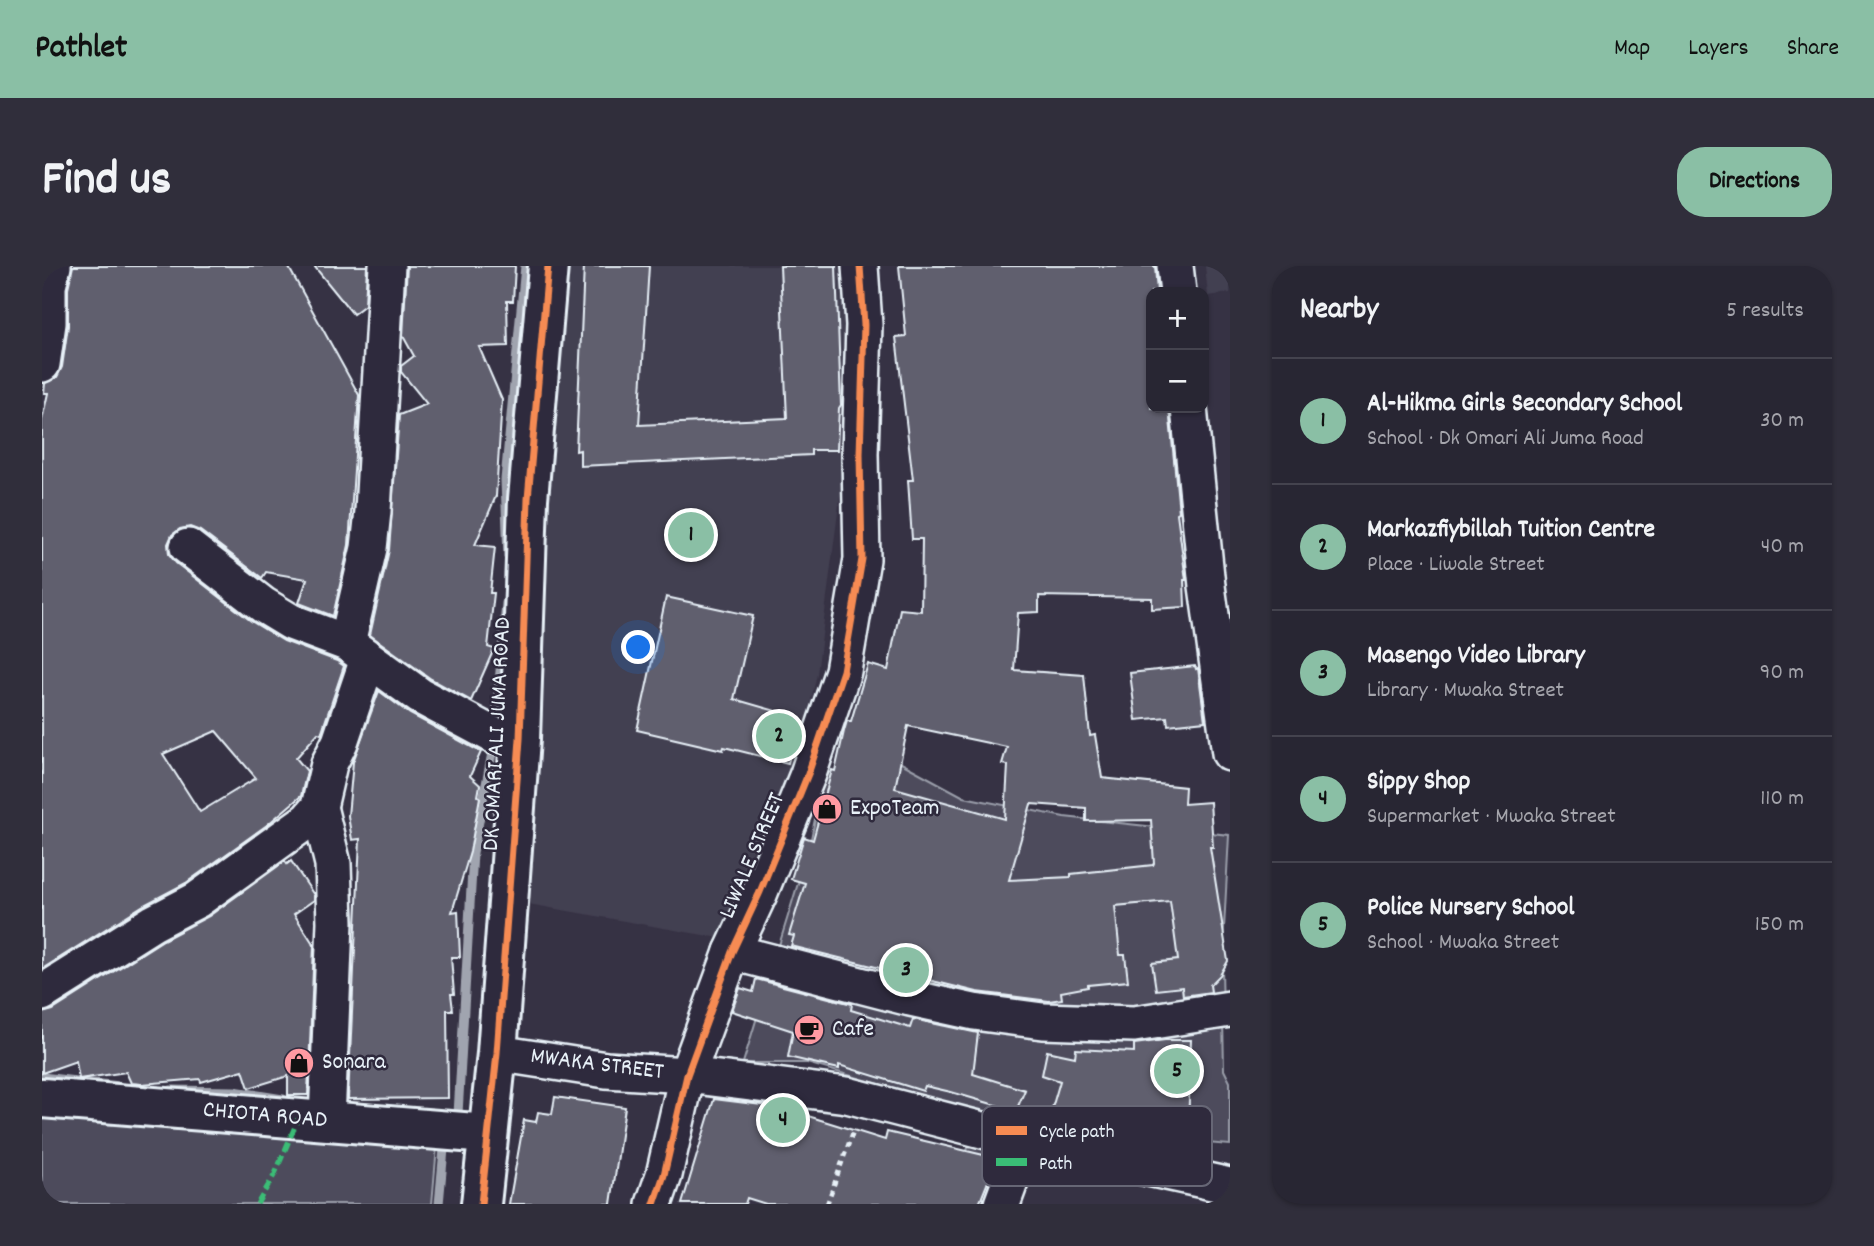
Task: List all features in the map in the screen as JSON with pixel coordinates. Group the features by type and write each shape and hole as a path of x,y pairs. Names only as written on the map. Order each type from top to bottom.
{"street":[{"path":"328,1110 334,910 332,864 319,807 329,764 340,742 358,651 373,511 387,266"},
{"name":"DK OMARI ALI JUMA ROAD","path":"481,1204 497,1053 520,740 528,499 548,266"},
{"name":"LIWALE STREET","path":"654,1204 664,1175 687,1075 732,952 808,775 843,671 862,559 860,454 864,325 860,266"},
{"path":"1175,266 1177,287"},
{"path":"42,365 48,323 48,279"},
{"path":"1190,413 1207,586 1230,753"},
{"path":"188,547 263,605 358,651 420,696 495,736 520,740"},
{"path":"42,993 153,923 206,894 308,820 319,807"},
{"path":"732,952 910,998 974,1012 1043,1021 1134,1024 1230,1009"},
{"name":"MWAKA STREET","path":"497,1053 606,1070 687,1075 847,1095 982,1130"},
{"name":"CHIOTA ROAD","path":"42,1098 328,1110 488,1134"},
{"name":"MWAKA STREET","path":"1212,1182 1230,1186"},
{"path":"1002,1204 1009,1186"}],"path":[{"path":"827,1204 854,1129 847,1095"}],"shaded area":[{"path":"561,266 844,266 853,396 817,674 789,797 775,793 720,938 506,900 537,707"},
{"path":"1205,266 1230,266 1230,293 1209,296"},
{"path":"890,757 964,797 1064,817 1229,835 1222,966 1224,1070 1230,1082 1230,1145 1212,1144 1212,1106 982,1106 982,1114 807,1063 743,1063 810,844 824,774"},
{"path":"982,1114 982,1186 1020,1186 1015,1204 945,1204"},
{"path":"42,1117 437,1146 432,1204 42,1204"}],"building":[{"path":"73,266 288,266 359,395 349,545 333,616 299,603 307,579 266,572 262,578 200,531 190,527 180,529 172,535 168,544 169,554 176,563 251,621 284,641 344,666 321,734 318,733 296,758 307,771 301,796 267,825 186,883 142,906 42,969 42,420 48,393 44,393 45,383 57,377 62,367 68,326 68,288","holes":["216,731 256,778 200,812 163,754"]},
{"path":"314,266 367,266 365,305 353,314"},
{"path":"407,266 515,266 513,301 507,301 508,346 479,347 502,400 496,496 475,545 495,547 490,593 494,593 488,647 494,649 471,701 431,679 370,635 389,550 399,415 427,404 401,372 401,366 414,356 403,336"},
{"path":"584,266 649,266 639,425 787,418 780,266 836,266 841,405 837,450 811,450 811,455 580,466 580,450 576,451"},
{"path":"899,266 1155,266 1157,287 1146,287 1146,413 1169,413 1177,513 1186,580 1185,607 1152,609 1152,598 1039,596 1039,612 1018,613 1014,670 1084,675 1090,736 1095,735 1102,778 1185,787 1184,804 1210,802 1213,847 1210,847 1228,961 1210,985 1211,992 1183,996 1182,987 1156,990 1152,963 1178,960 1170,901 1115,906 1120,955 1125,955 1128,981 1088,985 1061,992 1062,999 1049,1001 977,992 791,946 794,936 789,935 805,883 791,879 804,837 813,840 832,770 835,771 847,721 851,721 868,664 888,670 900,609 921,611 922,539 912,539 908,480 913,480 896,337 906,336","holes":["908,726 1007,747 1002,764 1008,765 1005,819 895,788","1031,804 1086,808 1086,821 1151,820 1153,865 1071,874 1071,877 1009,880"]},
{"path":"666,597 753,616 734,699 800,718 788,763 637,730"},
{"path":"1195,666 1198,668 1205,721 1168,725 1167,717 1136,720 1130,673"},
{"path":"379,691 410,714 481,752 470,776 480,785 480,797 470,852 452,912 458,911 460,957 451,957 454,994 451,994 453,1010 447,1010 448,1098 348,1099 360,839 352,840 348,816 353,762"},
{"path":"285,861 287,864 291,861 314,895 314,900 294,914 314,945 308,1095 288,1095 288,1076 249,1088 243,1070 201,1082 200,1079 142,1084 131,1083 126,1072 79,1079 76,1061 42,1073 42,1013 53,1010 163,940 209,916"},
{"path":"756,979 852,1004 851,1010 910,1028 913,1019 978,1033 973,1074 1025,1090 1018,1106 999,1106 925,1086 923,1091 839,1065 839,1069 788,1057 793,1031 732,1011 740,988 753,992"},
{"path":"1191,1040 1189,1106 1053,1106 1060,1081 1042,1075 1047,1051 1075,1057 1076,1049 1134,1052 1134,1044"},
{"path":"555,1097 625,1107 611,1204 509,1204 524,1120 536,1122 538,1112 552,1114"},
{"path":"714,1099 779,1107 885,1140 887,1132 982,1155 982,1186 986,1186 979,1204 766,1204 747,1198 745,1204 682,1204"}],"waterway":[{"path":"508,557 505,480 525,266"},
{"path":"495,728 506,603"},
{"path":"455,1120 458,1114 473,853 494,742"},
{"path":"42,1077 119,1086"},
{"path":"171,1090 234,1091 283,1099"},
{"path":"439,1204 445,1138"}],"marked path":[{"path":"257,1204 275,1174 298,1119"}],"cycle path":[{"path":"481,1204 497,1053 520,739 528,499 548,266"},
{"path":"654,1204 664,1175 687,1075 732,952 760,892 808,774 843,671 862,559 860,454 864,325 860,266"}],"place":[{"name":"Al-Hikma Girls Secondary School","path":"691,535"},
{"name":"Markazfiybillah Tuition Centre","path":"779,736"},
{"name":"ExpoTeam","path":"827,809"},
{"name":"Masengo Video Library","path":"906,970"},
{"name":"Cafe","path":"809,1030"},
{"name":"Sonara","path":"299,1063"},
{"name":"Police Nursery School","path":"1177,1071"},
{"name":"Sippy Shop","path":"783,1120"}]}
